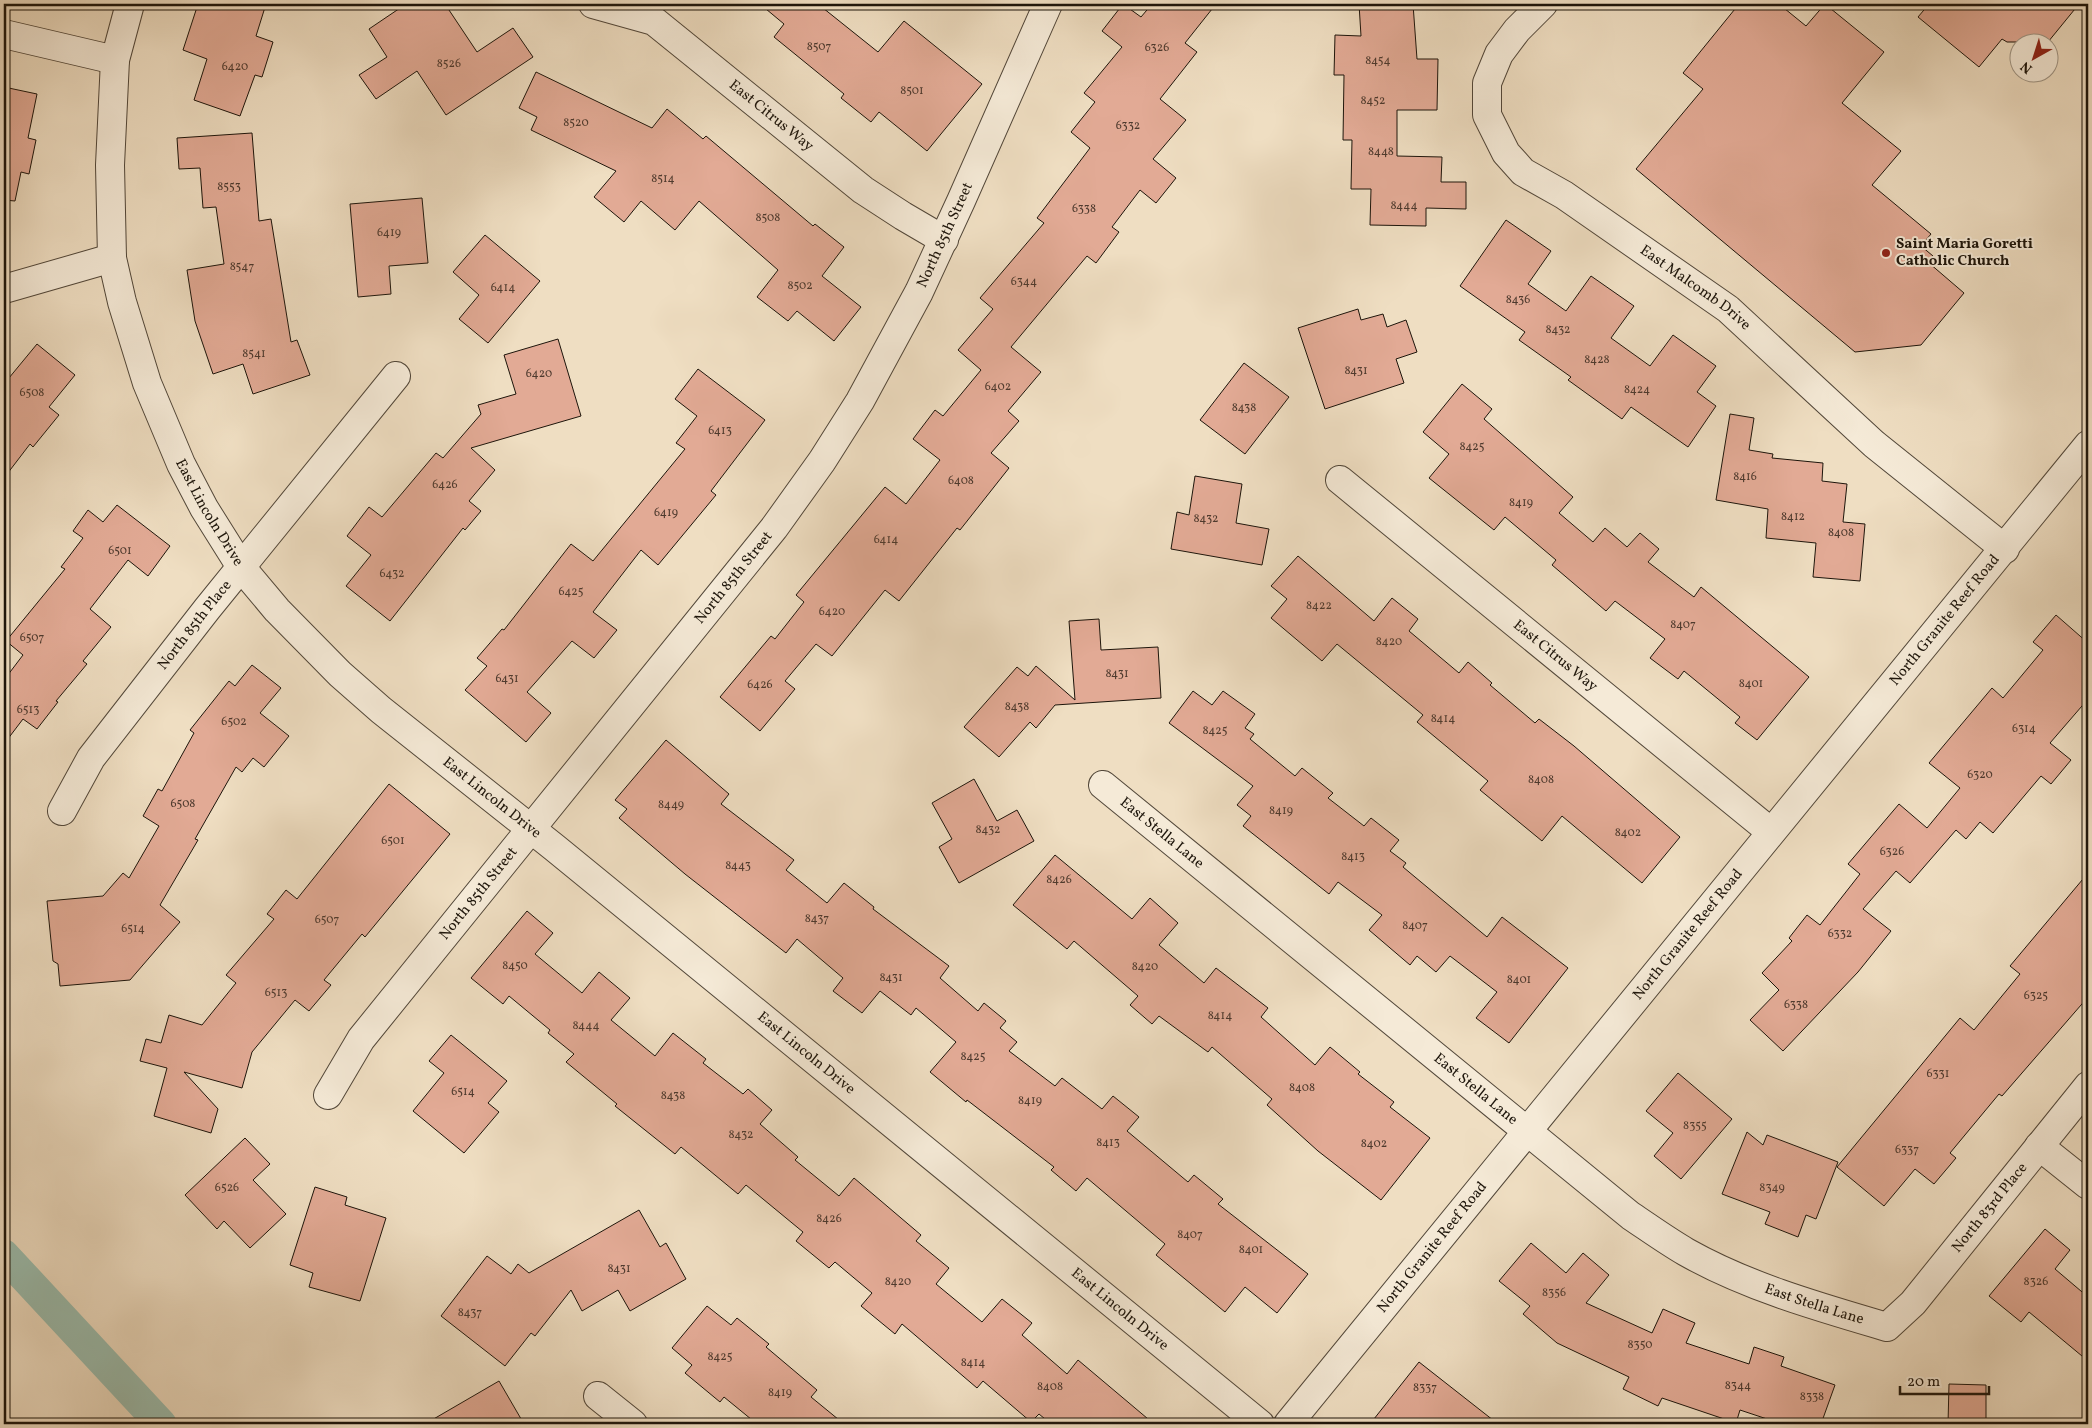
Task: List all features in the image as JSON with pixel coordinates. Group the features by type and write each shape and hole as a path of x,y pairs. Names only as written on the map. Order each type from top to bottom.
{"street":[{"name":"East Lincoln Drive","path":"130,4 115,60 110,165 112,258 122,302 147,383 181,464 204,508 241,567 278,610 340,674 382,710 532,829 1260,1424"},
{"name":"East Citrus Way","path":"594,4 654,21 863,190 944,240"},
{"name":"North 85th Street","path":"328,1095 361,1040 774,528 822,461 864,393 919,292 944,240 1048,4"},
{"name":"East Malcomb Drive","path":"1543,4 1517,30 1498,54 1487,83 1487,115 1506,153 1523,172 1564,195 1728,309 1874,444 2005,549"},
{"path":"4,34 115,60"},
{"path":"4,289 112,258"},
{"name":"North 85th Place","path":"62,811 91,758 241,567 396,376"},
{"name":"North Granite Reef Road","path":"1288,1424 1771,832 2005,549 2088,445"},
{"name":"East Citrus Way","path":"1340,480 1771,832"},
{"name":"East Stella Lane","path":"1103,785 1631,1216 1685,1252 1747,1281 1887,1327"},
{"name":"North 83rd Place","path":"1887,1327 1913,1303 2088,1086"},
{"path":"2039,1146 2088,1185"},
{"path":"598,1396 633,1424"}],"building":[{"path":"198,4 266,4 256,36 273,42 262,77 255,75 240,116 194,100 207,59 183,50"},
{"path":"406,4 445,4 477,52 513,28 533,57 446,115 417,71 376,99 359,75 387,57 369,29"},
{"path":"760,4 818,4 878,52 904,21 982,84 927,151 879,112 871,122 841,98 844,94 774,37 784,24"},
{"path":"1123,4 1141,17 1152,4 1216,4 1185,43 1197,52 1160,99 1186,120 1153,159 1176,178 1156,203 1140,190 1112,227 1119,232 1096,263 1087,256 1011,347 1041,372 1008,411 1019,421 991,453 1009,468 960,530 957,528 899,601 885,590 832,656 816,644 785,681 795,689 760,731 720,697 771,636 775,639 804,602 796,595 885,487 906,504 940,460 913,439 935,410 943,416 981,370 958,350 993,309 980,298 1044,223 1037,218 1090,148 1071,132 1095,102 1084,93 1122,47 1102,31"},
{"path":"1359,4 1413,4 1417,59 1438,59 1437,110 1397,110 1397,156 1442,157 1441,182 1466,182 1466,209 1426,208 1426,226 1370,225 1371,189 1351,189 1352,140 1343,140 1344,75 1334,75 1335,35 1361,36"},
{"path":"1739,4 1779,4 1806,26 1825,4 1884,52 1842,103 1901,151 1872,185 1931,234 1921,246 1933,256 1929,263 1964,293 1921,345 1855,352 1636,169 1703,89 1683,73"},
{"path":"1929,4 2079,4 2056,32 2010,32 2010,42 2002,39 1979,67 1918,17"},
{"path":"536,72 652,128 667,109 703,139 706,136 813,226 815,224 844,247 822,276 861,307 834,341 797,311 788,321 757,297 778,270 699,201 675,230 641,201 624,222 594,197 616,171 531,130 537,117 519,108"},
{"path":"4,87 37,94 28,138 36,140 29,174 21,172 15,201 4,200"},
{"path":"252,133 259,221 271,219 291,342 297,340 310,375 253,394 243,364 213,374 195,321 187,270 224,264 216,207 203,208 200,168 179,169 177,138"},
{"path":"422,198 428,263 389,266 391,294 358,297 350,204"},
{"path":"1506,220 1551,251 1528,284 1566,311 1591,276 1634,306 1611,338 1650,366 1673,335 1716,366 1697,392 1716,406 1688,447 1631,407 1622,419 1568,380 1571,377 1519,340 1525,332 1460,286"},
{"path":"485,235 540,281 488,343 459,319 479,295 453,272"},
{"path":"1358,309 1361,320 1383,314 1387,327 1406,320 1417,352 1396,359 1404,383 1325,409 1298,328"},
{"path":"558,339 581,416 471,448 495,470 469,501 481,511 465,530 463,528 390,621 346,586 371,555 347,536 369,507 382,517 436,453 443,458 481,414 478,405 516,394 504,355"},
{"path":"37,344 75,375 49,407 59,415 33,447 30,444 4,478 4,384"},
{"path":"1244,363 1289,397 1245,454 1200,420"},
{"path":"698,369 765,420 711,491 716,495 658,565 641,550 593,612 617,630 594,658 572,641 527,692 551,713 526,742 465,690 487,666 477,658 502,629 504,630 571,544 593,561 685,449 676,443 697,416 675,399"},
{"path":"1462,384 1492,409 1484,419 1573,497 1559,513 1593,542 1605,528 1627,547 1640,533 1659,549 1648,562 1694,597 1701,587 1809,677 1757,740 1735,723 1740,717 1684,671 1678,679 1650,658 1665,639 1615,601 1606,611 1552,565 1556,560 1505,517 1494,530 1429,478 1449,454 1423,432"},
{"path":"1730,414 1754,418 1749,450 1773,454 1772,458 1823,463 1822,481 1847,484 1843,522 1865,524 1860,581 1813,577 1816,543 1766,538 1768,509 1716,500"},
{"path":"1195,476 1242,484 1236,523 1269,529 1262,565 1171,549 1177,512 1189,515"},
{"path":"117,505 170,546 148,576 128,560 90,609 111,627 83,661 87,664 56,701 58,702 37,729 23,719 4,744 4,680 23,655 6,641 65,569 61,567 83,538 73,531 88,510 103,522"},
{"path":"1298,556 1374,621 1392,598 1418,619 1409,631 1459,673 1468,662 1492,683 1490,685 1535,723 1539,719 1574,746 1680,837 1642,883 1562,816 1542,841 1480,790 1488,781 1417,722 1423,715 1337,644 1322,661 1271,618 1287,599 1271,586"},
{"path":"2056,615 2088,643 2088,699 2050,743 2071,760 2051,784 2041,776 1993,833 1980,822 1966,839 1956,830 1910,883 1896,871 1863,909 1891,931 1858,972 1783,1051 1750,1020 1779,990 1762,973 1792,941 1789,938 1807,915 1820,925 1860,874 1848,864 1899,804 1927,828 1960,788 1929,763 1992,688 2003,698 2043,650 2033,642"},
{"path":"1099,619 1101,650 1158,647 1161,698 1055,705 1036,728 1030,722 999,757 964,727 1017,667 1028,676 1036,666 1075,700 1069,621"},
{"path":"252,665 281,688 260,713 289,736 264,767 253,758 242,772 236,767 195,839 198,840 160,905 180,922 130,980 60,986 58,964 53,961 47,901 103,896 123,873 129,878 159,826 143,816 158,789 162,791 194,733 190,730 229,681 235,686"},
{"path":"1193,691 1212,705 1223,691 1255,714 1245,728 1254,734 1250,739 1295,776 1302,768 1333,793 1328,798 1364,826 1371,818 1399,840 1390,851 1406,863 1403,867 1487,937 1502,917 1568,968 1509,1043 1476,1018 1497,992 1450,956 1436,972 1417,956 1410,965 1369,930 1382,915 1338,882 1329,894 1243,826 1251,816 1237,805 1253,786 1169,723"},
{"path":"666,740 729,794 721,804 794,860 786,870 827,903 844,883 874,907 873,909 949,966 940,978 978,1011 984,1003 1006,1021 1000,1028 1017,1042 1009,1051 1055,1086 1062,1078 1102,1109 1113,1096 1139,1117 1127,1131 1188,1182 1194,1175 1223,1199 1218,1204 1308,1274 1277,1313 1245,1287 1225,1312 1156,1255 1165,1244 1087,1178 1076,1191 1051,1170 1054,1167 967,1100 966,1102 930,1072 956,1042 916,1008 911,1015 880,991 862,1013 833,991 843,978 797,939 786,953 685,874 619,818 627,809 615,800"},
{"path":"974,779 997,821 1017,810 1034,841 959,883 939,847 952,839 932,803"},
{"path":"389,784 450,834 365,937 362,934 324,980 331,985 309,1011 295,1000 252,1052 242,1088 184,1072 218,1109 211,1133 154,1116 167,1068 140,1061 146,1039 161,1043 169,1015 202,1025 236,983 226,975 274,919 267,914 286,890 297,899"},
{"path":"1055,855 1132,919 1150,898 1178,923 1159,945 1204,983 1216,968 1268,1008 1261,1017 1315,1065 1330,1047 1360,1072 1358,1074 1394,1102 1390,1107 1430,1138 1381,1200 1318,1151 1267,1105 1272,1099 1212,1047 1208,1052 1159,1016 1152,1024 1130,1005 1138,996 1074,941 1067,949 1013,905"},
{"path":"2088,873 2088,997 2002,1096 1999,1094 1950,1153 1956,1158 1934,1184 1915,1169 1884,1206 1837,1167 1960,1018 1974,1030 2020,974 2010,966"},
{"path":"527,911 553,933 535,954 582,993 599,972 630,998 611,1020 655,1056 673,1033 706,1059 703,1063 743,1094 748,1089 772,1110 760,1124 798,1157 795,1160 839,1196 854,1178 921,1235 916,1241 949,1268 936,1284 982,1322 1002,1299 1032,1323 1022,1335 1067,1374 1078,1360 1154,1424 1051,1424 1039,1414 1031,1422 983,1381 977,1388 902,1324 895,1334 861,1306 872,1293 835,1262 829,1268 796,1241 803,1232 746,1185 738,1194 681,1147 675,1154 615,1106 617,1104 566,1062 574,1054 548,1033 550,1030 509,996 503,1004 471,978"},
{"path":"451,1035 507,1081 488,1103 499,1112 464,1153 413,1111 444,1073 429,1061"},
{"path":"1678,1073 1732,1119 1681,1179 1654,1156 1673,1133 1646,1111"},
{"path":"1747,1132 1763,1145 1767,1135 1838,1162 1816,1219 1806,1215 1798,1237 1765,1224 1770,1212 1722,1194"},
{"path":"245,1138 270,1164 253,1180 286,1214 250,1248 224,1221 217,1229 185,1195"},
{"path":"315,1187 347,1197 345,1205 386,1218 360,1301 309,1287 313,1273 290,1265"},
{"path":"639,1210 660,1247 666,1243 686,1279 630,1311 618,1290 582,1311 571,1290 535,1336 531,1333 505,1366 441,1316 487,1256 511,1274 518,1264 529,1273"},
{"path":"2045,1229 2070,1250 2055,1269 2088,1297 2088,1361 2029,1312 2021,1322 1989,1296"},
{"path":"1531,1243 1566,1273 1583,1253 1609,1275 1586,1303 1652,1333 1663,1309 1695,1323 1686,1343 1749,1364 1754,1347 1784,1357 1781,1366 1835,1385 1821,1424 1782,1424 1740,1410 1736,1423 1662,1398 1658,1406 1623,1389 1629,1377 1557,1343 1523,1314 1530,1306 1499,1281"},
{"path":"707,1306 731,1325 737,1318 769,1344 766,1347 817,1390 811,1397 844,1424 757,1424 724,1397 720,1402 685,1373 692,1365 672,1348"},
{"path":"1419,1362 1498,1424 1370,1424"},
{"path":"499,1381 524,1424 425,1424"},
{"path":"1949,1384 1986,1385 1986,1424 1948,1424"}],"waterway":[{"path":"4,1255 161,1424"}],"place":[{"name":"Saint Maria Goretti Catholic Church","path":"1886,253"}]}
